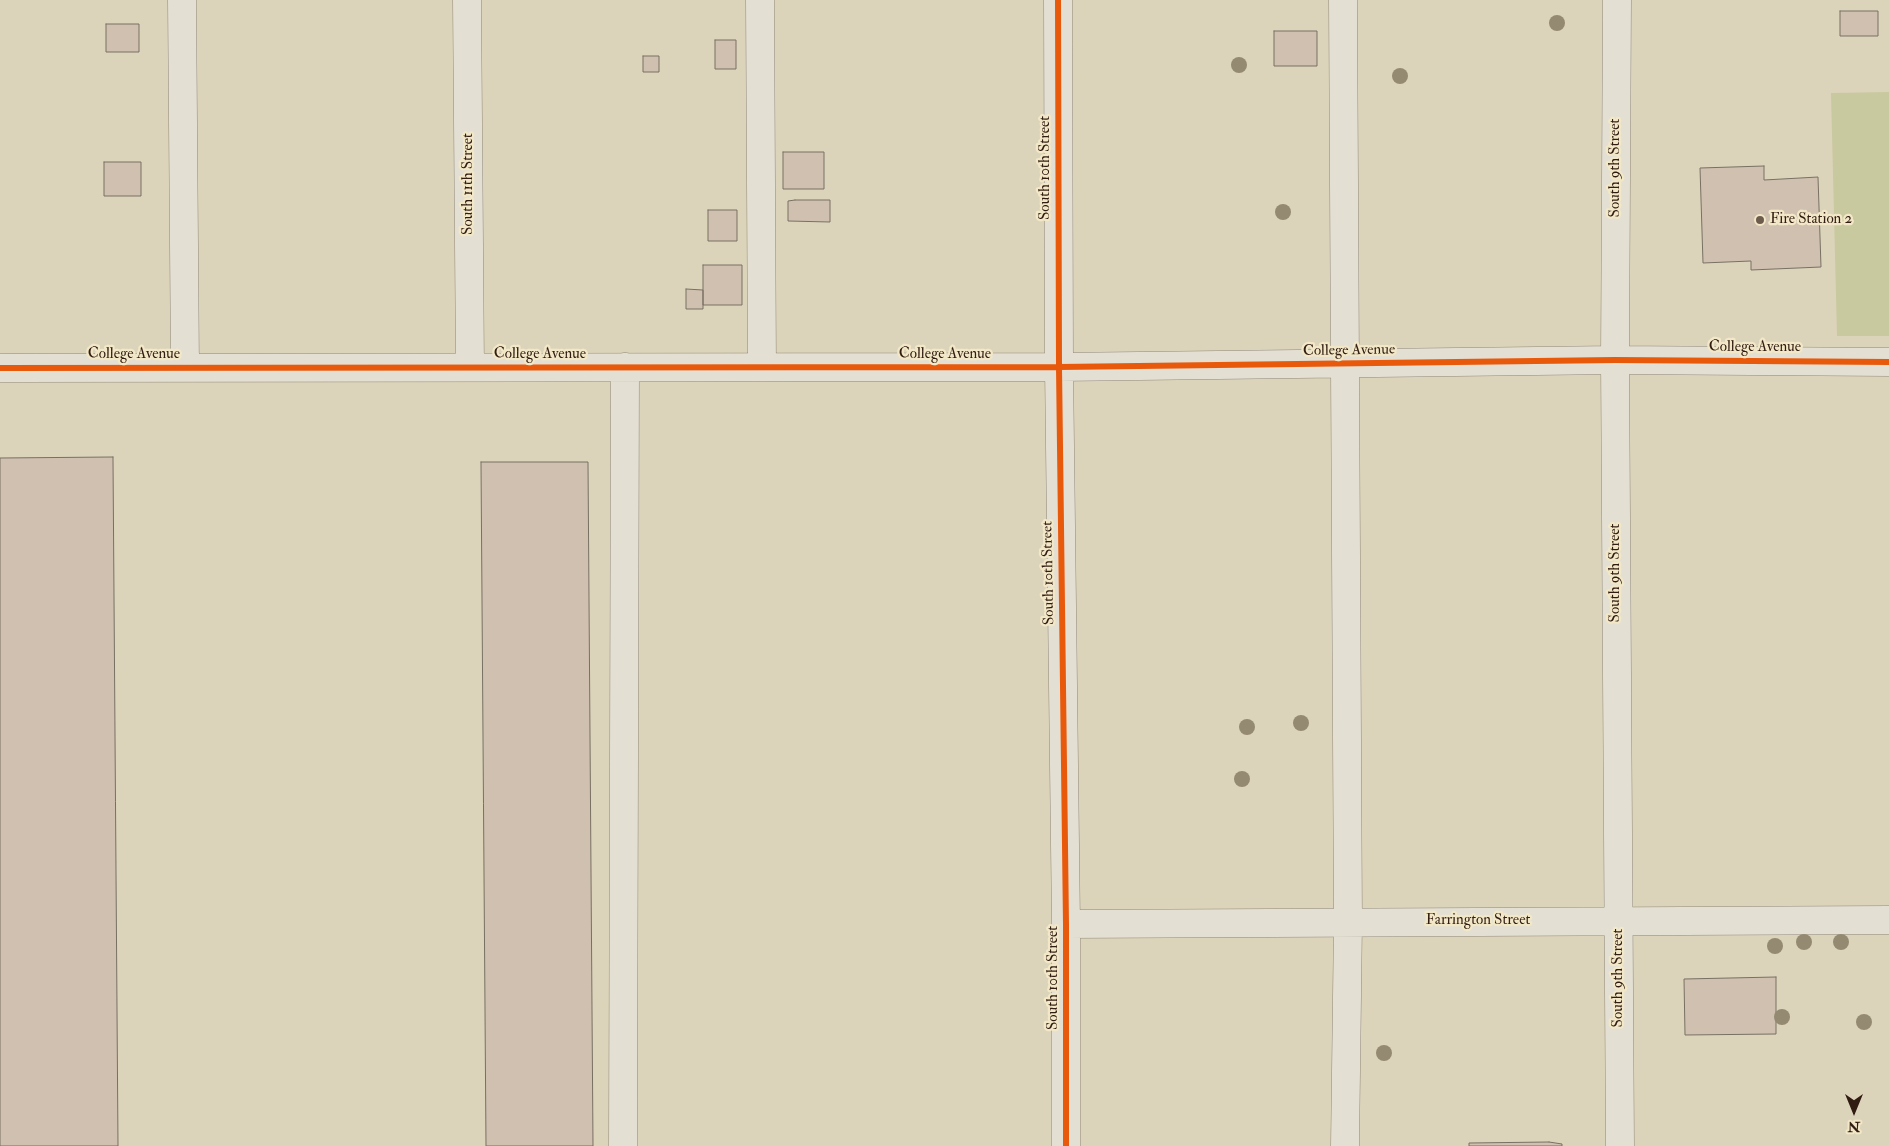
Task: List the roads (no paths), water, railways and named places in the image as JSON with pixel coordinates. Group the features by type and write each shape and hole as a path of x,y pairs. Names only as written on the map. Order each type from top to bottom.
{"street":[{"path":"182,0 185,368"},
{"name":"South 11th Street","path":"467,0 470,367"},
{"path":"760,0 762,367"},
{"name":"South 10th Street","path":"1058,0 1059,367 1066,924 1066,1146"},
{"path":"1342,0 1348,922 1346,1146"},
{"name":"South 9th Street","path":"1617,0 1615,360 1620,1146"},
{"name":"College Avenue","path":"0,368 1059,367 1615,360 1889,362"},
{"path":"623,1146 625,367"},
{"name":"Farrington Street","path":"1066,924 1889,920"}],"place":[{"name":"Fire Station 2","path":"1760,220"}]}
